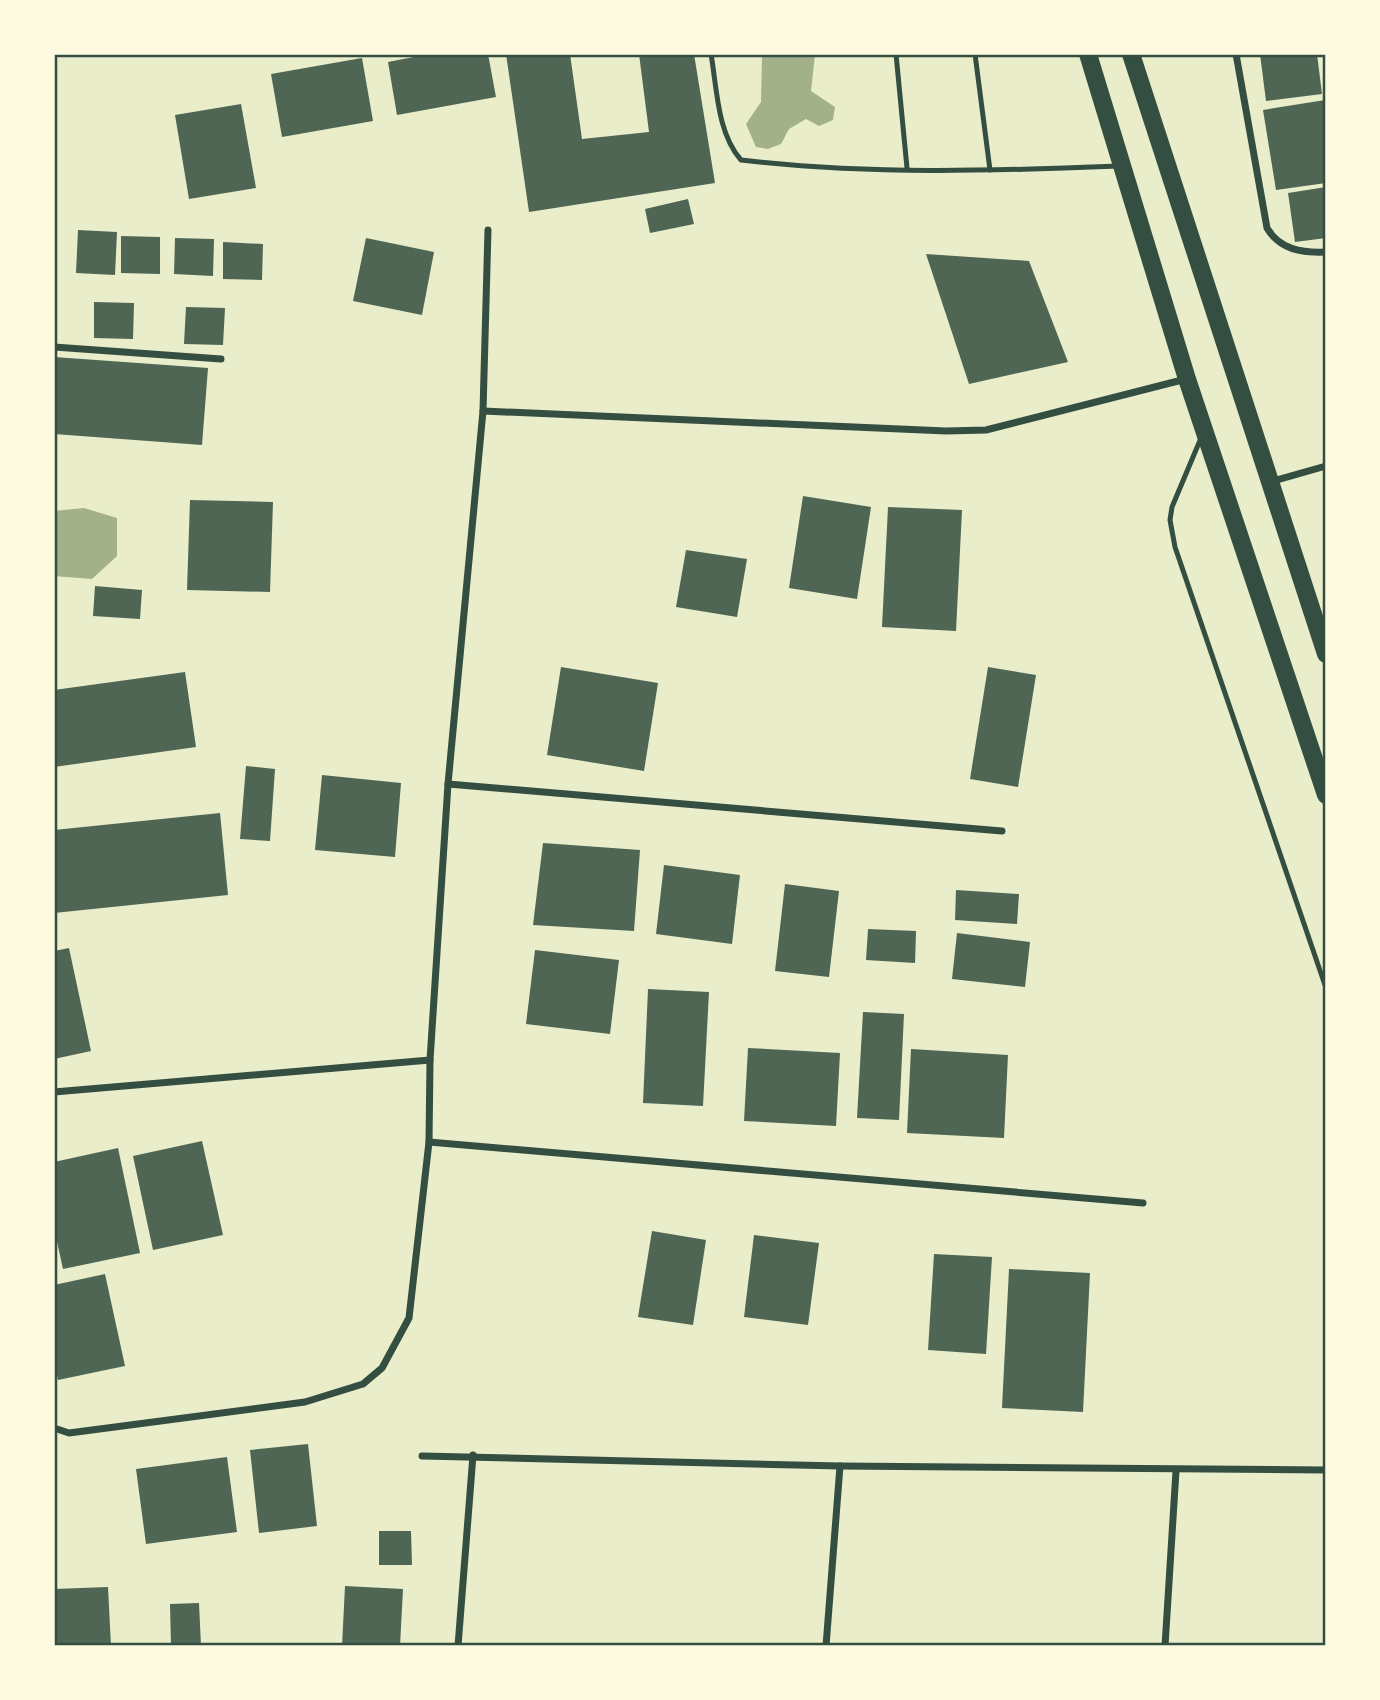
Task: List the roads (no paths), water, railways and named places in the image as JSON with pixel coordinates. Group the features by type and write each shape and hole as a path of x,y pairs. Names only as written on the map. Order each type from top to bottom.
{"main road":[{"path":"1088,54 1187,379 1326,795"},
{"path":"1131,54 1326,654"}],"street":[{"path":"1236,54 1268,228 1273,238 1299,251 1326,251"},
{"path":"54,1428 69,1433 219,1416 304,1402 363,1384 382,1368 409,1318 429,1142 430,1060 448,784 483,411 488,230"},
{"path":"54,347 221,359"},
{"path":"483,411 946,431 986,430 1187,379"},
{"path":"1270,483 1326,466"},
{"path":"448,784 1002,831"},
{"path":"54,1091 430,1060"},
{"path":"429,1142 1143,1203"},
{"path":"458,1646 473,1455"},
{"path":"422,1456 473,1455 840,1466 1176,1471 1326,1470"},
{"path":"826,1646 840,1466"},
{"path":"1165,1646 1176,1471"}],"lane":[{"path":"712,54 721,116 732,149 741,160 783,165 990,170 1123,165"},
{"path":"896,54 907,168"},
{"path":"975,54 990,170"},
{"path":"1205,429 1172,507 1170,520 1175,547 1326,988"}]}
